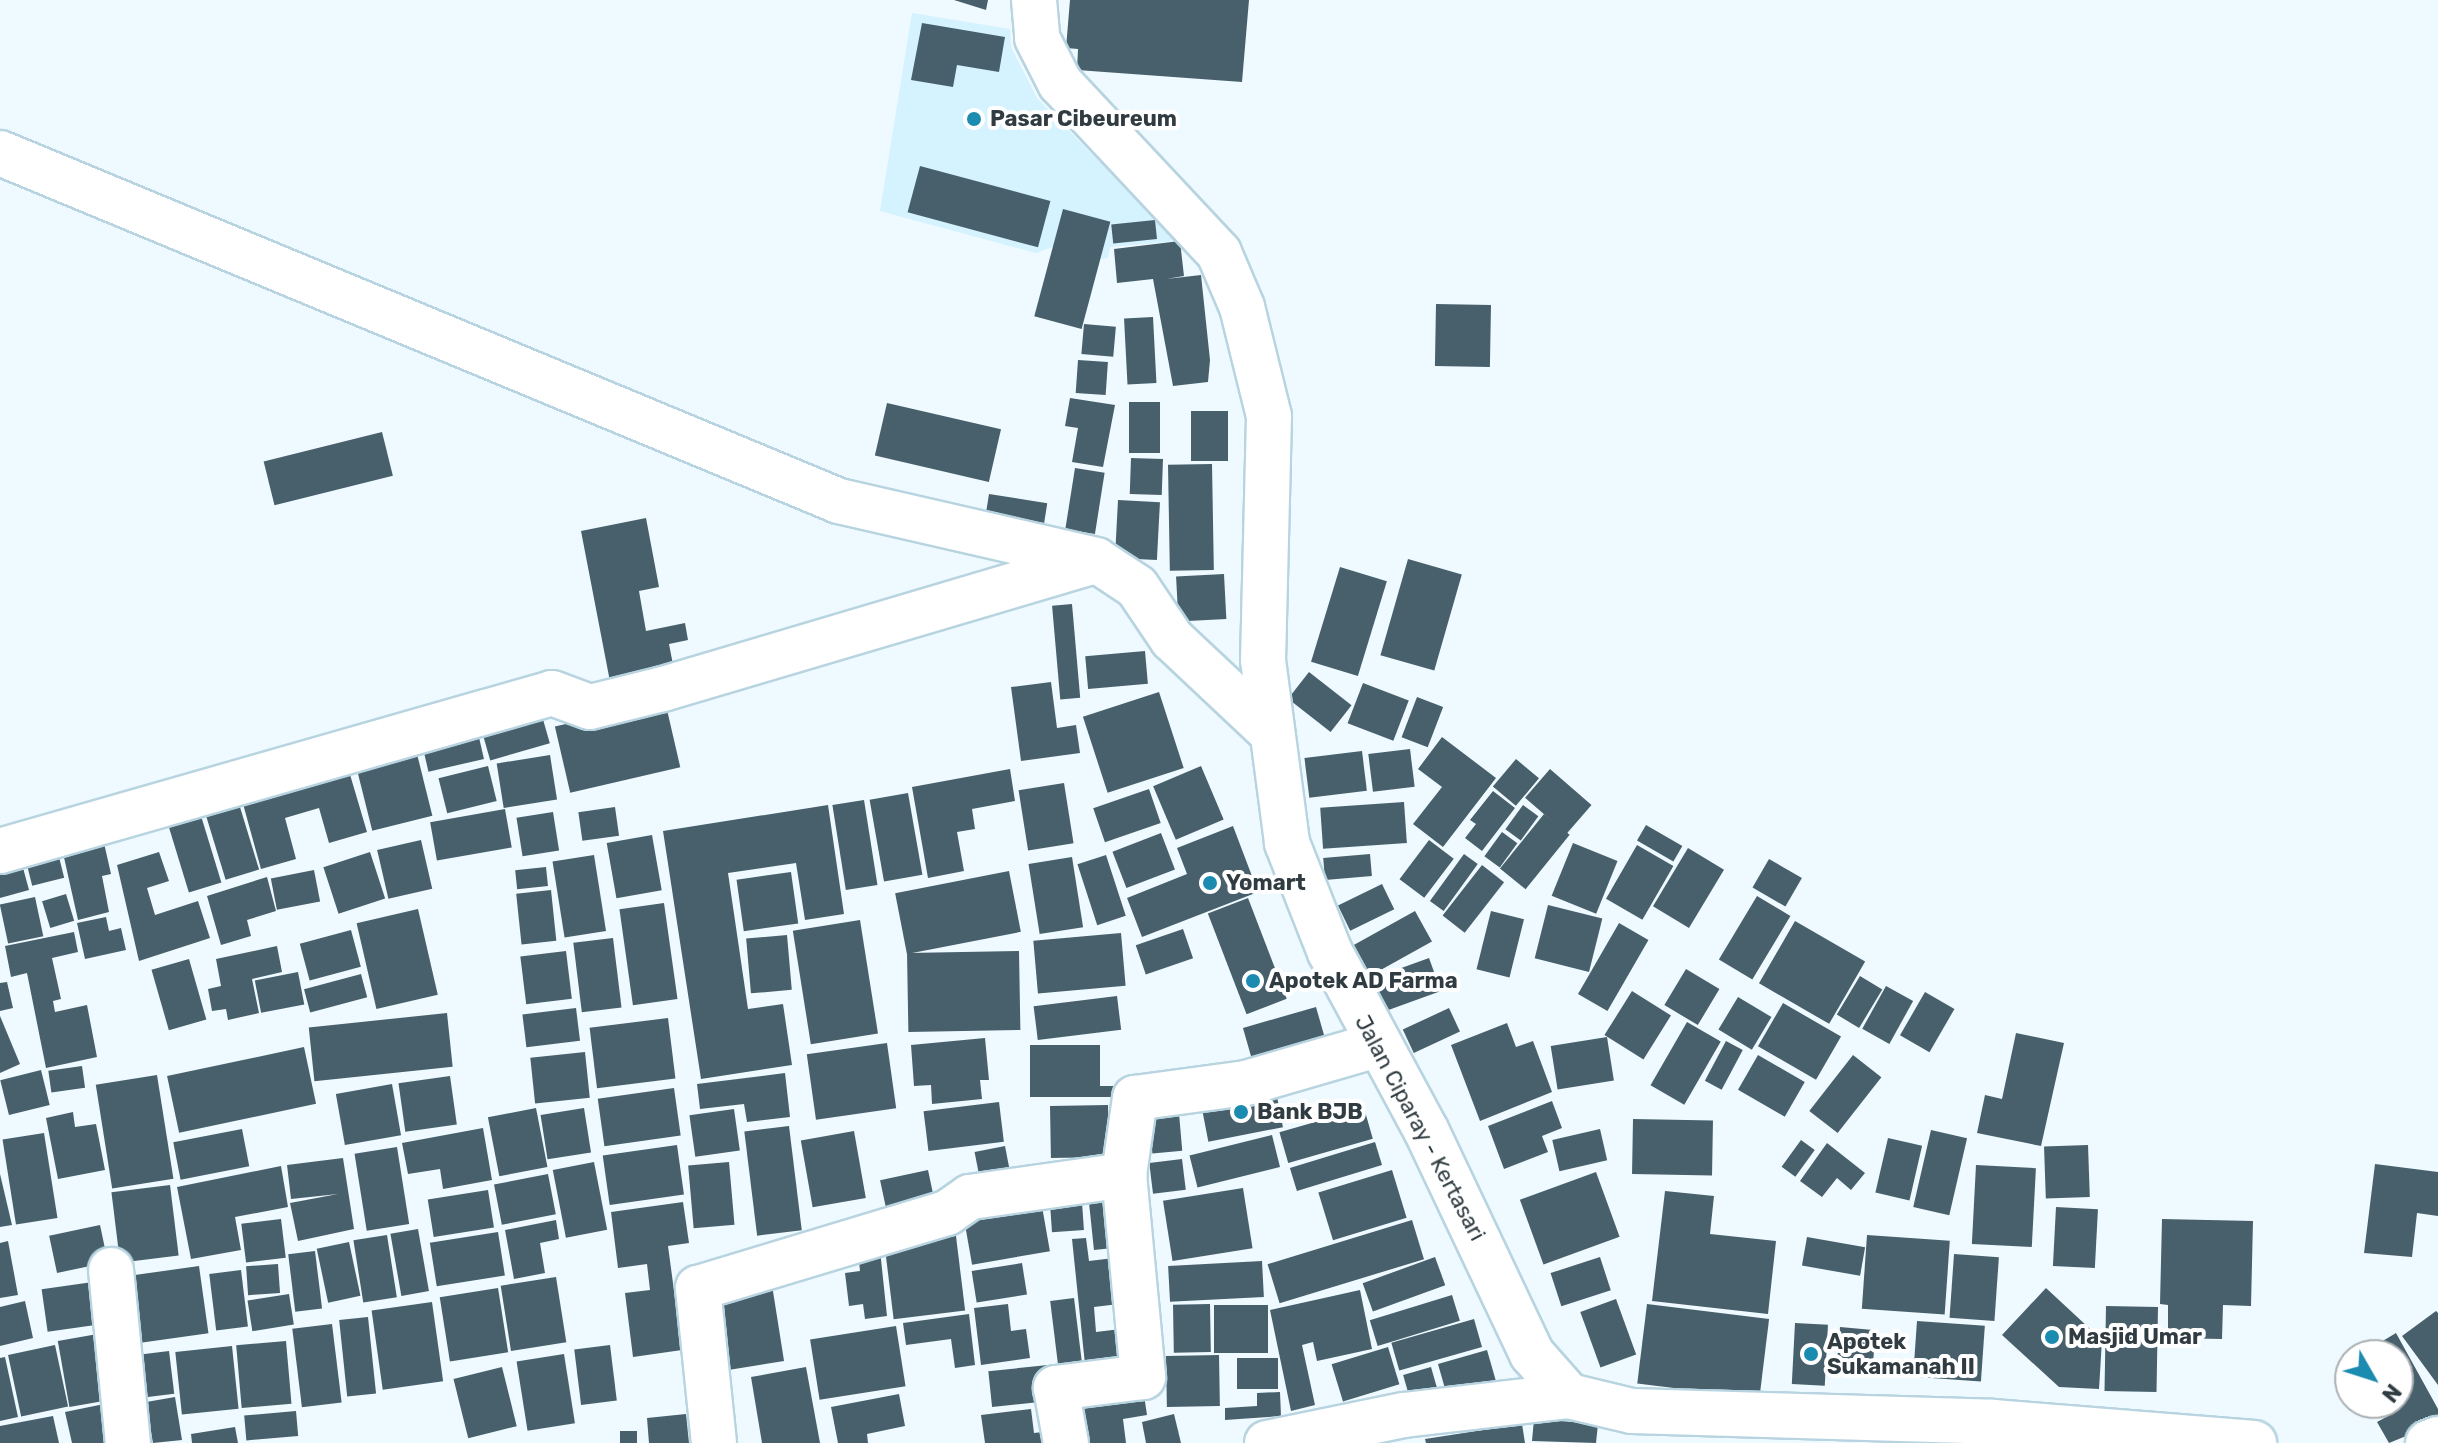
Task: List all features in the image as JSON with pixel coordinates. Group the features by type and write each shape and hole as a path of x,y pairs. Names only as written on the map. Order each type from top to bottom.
{"street":[{"name":"Jalan Ciparay - Kertasari","path":"1034,0 1037,38 1060,83 1219,253 1259,358 1273,465 1263,660 1268,729 1287,843 1324,939 1377,1045 1432,1143 1515,1324 1569,1396"},
{"path":"0,153 839,501 1096,560 1137,587 1172,639 1268,729"},
{"path":"0,851 552,693 590,707 663,689 1096,560"},
{"path":"1066,1443 1056,1388 1143,1377 1124,1175 1135,1098 1246,1083 1377,1045"},
{"path":"714,1443 698,1288 947,1213 970,1197 1124,1175"},
{"path":"111,1270 128,1443"},
{"path":"1267,1443 1404,1415 1569,1396 1668,1415 1876,1416 2078,1436 2254,1443"},
{"path":"2428,1443 2438,1439"}],"shaded area":[{"name":"Pasar Cibeureum","path":"912,13 1010,29 1011,47 1037,98 1177,241 1110,247 1108,258 1100,259 1052,247 1036,253 880,211"}],"building":[{"path":"954,0 988,0 986,10"},
{"path":"1070,0 1249,0 1242,82 1077,70 1078,49 1066,48"},
{"path":"922,23 1005,37 999,72 957,65 953,87 911,80"},
{"path":"920,166 1050,201 1038,247 908,212"},
{"path":"1063,209 1110,222 1082,329 1034,316"},
{"path":"1155,220 1157,239 1113,243 1111,225"},
{"path":"1180,241 1184,276 1166,279 1201,275 1210,360 1208,382 1173,386 1153,279 1117,283 1114,249"},
{"path":"1436,304 1491,305 1490,367 1435,366"},
{"path":"1153,317 1156,383 1127,384 1124,319"},
{"path":"1084,324 1116,327 1113,357 1081,354"},
{"path":"1078,360 1108,362 1106,395 1076,393"},
{"path":"1070,398 1115,405 1103,467 1072,462 1078,428 1065,426"},
{"path":"1129,402 1160,402 1160,453 1129,453"},
{"path":"887,403 1001,429 989,482 875,456"},
{"path":"1191,411 1228,411 1228,461 1191,461"},
{"path":"382,432 393,476 275,505 264,462"},
{"path":"1131,458 1163,459 1162,495 1130,494"},
{"path":"1212,464 1214,570 1170,571 1168,465"},
{"path":"1075,468 1105,473 1095,534 1065,529"},
{"path":"989,494 1047,503 1044,523 986,514"},
{"path":"1118,500 1160,502 1157,560 1115,558"},
{"path":"646,518 659,587 639,591 646,631 685,623 688,640 669,644 676,680 612,692 581,531"},
{"path":"1408,559 1462,574 1434,671 1380,655"},
{"path":"1340,567 1387,581 1358,676 1311,662"},
{"path":"1224,574 1226,619 1178,621 1176,577"},
{"path":"1072,604 1080,698 1060,699 1052,606"},
{"path":"1145,651 1148,684 1088,689 1085,656"},
{"path":"1309,672 1352,705 1331,732 1288,699"},
{"path":"1051,682 1057,728 1076,725 1080,753 1021,761 1011,687"},
{"path":"1363,683 1409,701 1393,741 1348,723"},
{"path":"1159,692 1184,768 1108,793 1083,717"},
{"path":"1417,697 1443,707 1428,747 1402,737"},
{"path":"665,701 680,767 570,793 555,726"},
{"path":"538,702 550,743 490,760 478,719"},
{"path":"475,720 484,759 428,772 419,733"},
{"path":"1442,737 1496,778 1443,847 1413,824 1442,787 1418,769"},
{"path":"414,742 432,816 372,831 354,757"},
{"path":"1410,749 1415,787 1373,792 1368,754"},
{"path":"1362,751 1367,791 1309,798 1304,758"},
{"path":"550,755 557,799 504,808 497,763"},
{"path":"1516,759 1539,778 1516,806 1493,787"},
{"path":"346,761 367,832 329,843 319,808 285,818 296,859 261,869 240,793"},
{"path":"488,766 497,801 447,813 439,778"},
{"path":"1201,766 1224,819 1176,840 1153,786"},
{"path":"1010,769 1015,801 972,809 975,829 957,832 964,871 928,878 912,787"},
{"path":"1550,769 1592,805 1567,834 1525,798"},
{"path":"1064,783 1074,843 1028,850 1019,790"},
{"path":"1149,789 1161,823 1105,842 1093,808"},
{"path":"1493,791 1515,808 1482,851 1465,838 1476,824 1470,820"},
{"path":"908,793 922,875 884,882 870,800"},
{"path":"236,794 259,870 226,880 203,804"},
{"path":"864,800 877,885 846,890 832,805"},
{"path":"1404,802 1407,843 1323,849 1320,808"},
{"path":"828,805 844,914 805,920 796,863 728,873 748,1009 783,1004 792,1065 701,1079 663,831"},
{"path":"1523,805 1538,816 1521,840 1505,829"},
{"path":"198,806 221,883 189,892 165,816"},
{"path":"615,807 619,836 582,841 578,812"},
{"path":"505,809 512,847 437,861 430,822"},
{"path":"553,812 559,851 523,856 516,818"},
{"path":"1544,814 1570,835 1526,889 1500,868"},
{"path":"1646,825 1682,846 1673,862 1637,841"},
{"name":"Yomart","path":"1233,826 1258,892 1142,937 1127,898 1187,874 1177,848"},
{"path":"1502,832 1517,843 1500,867 1484,856"},
{"path":"1161,833 1175,869 1126,888 1112,852"},
{"path":"652,835 662,890 616,898 607,843"},
{"path":"421,840 432,889 388,899 377,850"},
{"path":"1429,840 1454,859 1424,898 1400,879"},
{"path":"55,841 64,878 32,886 23,849"},
{"path":"104,843 111,874 102,876 109,912 78,920 63,853"},
{"path":"1573,843 1618,861 1596,914 1552,896"},
{"path":"1637,845 1673,866 1642,920 1606,899"},
{"path":"1688,848 1724,870 1689,928 1653,906"},
{"path":"159,852 169,881 147,888 155,915 198,901 210,938 139,961 117,865"},
{"path":"370,852 385,899 339,914 323,867"},
{"path":"19,853 29,890 0,898 0,858"},
{"path":"1370,854 1372,876 1325,880 1323,858"},
{"path":"1464,854 1478,864 1444,911 1430,901"},
{"path":"594,855 606,931 565,938 553,862"},
{"path":"1106,855 1126,916 1097,925 1077,864"},
{"path":"1072,857 1083,927 1040,934 1029,864"},
{"path":"1769,859 1802,878 1785,907 1752,888"},
{"path":"1482,865 1504,882 1465,933 1443,915"},
{"path":"546,867 548,886 517,889 515,870"},
{"path":"314,870 320,901 277,910 271,878"},
{"path":"1009,871 1021,932 907,954 895,893"},
{"path":"791,872 798,923 744,931 737,880"},
{"path":"267,877 276,911 247,920 251,936 221,945 207,896"},
{"path":"1382,884 1394,909 1350,931 1338,905"},
{"path":"551,890 556,941 522,944 516,894"},
{"path":"66,894 74,921 50,928 42,901"},
{"path":"1757,896 1790,916 1752,980 1719,959"},
{"path":"35,897 43,936 8,944 0,904"},
{"path":"1248,898 1287,999 1247,1014 1208,913"},
{"path":"664,903 677,999 633,1005 619,909"},
{"path":"1548,905 1602,919 1589,972 1535,958"},
{"path":"418,909 438,995 376,1009 357,923"},
{"path":"1415,911 1432,942 1371,976 1354,945"},
{"path":"1491,911 1524,919 1509,977 1476,969"},
{"path":"106,917 109,931 121,928 126,950 85,959 77,923"},
{"path":"860,920 878,1034 811,1044 793,931"},
{"path":"1795,921 1865,962 1829,1024 1759,983"},
{"path":"1619,923 1648,940 1607,1011 1578,994"},
{"path":"1183,929 1193,958 1146,975 1136,945"},
{"path":"351,930 361,967 310,980 300,944"},
{"path":"74,932 78,952 52,958 61,999 53,1001 55,1012 87,1005 97,1057 46,1068 27,973 11,977 5,946"},
{"path":"1121,933 1126,986 1038,993 1033,941"},
{"path":"787,935 792,990 751,993 746,939"},
{"path":"613,938 622,1007 582,1012 573,943"},
{"path":"277,946 282,972 252,979 259,1013 228,1020 226,1009 212,1011 208,989 221,986 216,959"},
{"path":"566,951 572,999 526,1004 520,957"},
{"path":"1019,951 1020,1030 908,1032 907,953"},
{"path":"1429,958 1441,991 1384,1012 1372,979"},
{"path":"189,959 206,1020 169,1030 152,970"},
{"path":"1686,969 1719,989 1698,1025 1664,1005"},
{"path":"298,972 304,1004 261,1013 255,980"},
{"path":"361,974 367,997 310,1012 304,989"},
{"path":"1860,976 1882,989 1859,1028 1837,1015"},
{"path":"7,982 13,1008 0,1011 0,983"},
{"path":"1886,986 1913,1001 1889,1044 1862,1029"},
{"path":"1632,991 1671,1015 1643,1059 1604,1035"},
{"path":"1925,992 1954,1009 1929,1052 1900,1035"},
{"path":"1117,996 1121,1030 1038,1040 1034,1006"},
{"path":"1738,997 1771,1017 1752,1050 1718,1030"},
{"path":"1783,1003 1841,1036 1816,1080 1758,1046"},
{"path":"1316,1007 1329,1052 1256,1073 1243,1028"},
{"path":"576,1008 580,1041 526,1047 522,1015"},
{"path":"1449,1008 1460,1032 1414,1053 1403,1030"},
{"path":"447,1013 453,1067 314,1081 309,1028"},
{"path":"0,1016 20,1064 0,1073"},
{"path":"668,1018 675,1079 597,1088 590,1028"},
{"path":"1687,1022 1721,1042 1684,1105 1650,1085"},
{"path":"1507,1023 1516,1047 1533,1041 1552,1092 1480,1121 1451,1045"},
{"path":"2016,1033 2064,1043 2041,1146 1977,1133 1985,1095 2002,1099"},
{"path":"1607,1037 1614,1080 1558,1089 1551,1046"},
{"path":"985,1038 989,1080 980,1080 982,1099 932,1104 931,1085 914,1086 911,1045"},
{"path":"1726,1041 1743,1050 1722,1090 1705,1081"},
{"path":"887,1043 896,1108 816,1120 807,1054"},
{"path":"1030,1045 1100,1045 1100,1086 1118,1086 1118,1097 1030,1097"},
{"path":"304,1047 316,1104 179,1133 167,1076"},
{"path":"585,1052 590,1098 535,1103 530,1058"},
{"path":"1758,1055 1805,1082 1785,1117 1738,1090"},
{"path":"1853,1055 1881,1077 1838,1133 1809,1111"},
{"path":"82,1066 85,1088 51,1093 48,1071"},
{"path":"41,1070 50,1105 9,1115 0,1080"},
{"path":"785,1073 790,1117 747,1122 744,1104 700,1109 697,1084"},
{"path":"157,1075 173,1179 112,1188 96,1085"},
{"path":"450,1076 457,1125 405,1132 399,1083"},
{"name":"Bank BJB","path":"1274,1081 1283,1127 1208,1142 1199,1096"},
{"path":"392,1084 401,1135 345,1145 336,1094"},
{"path":"674,1088 681,1136 604,1146 598,1099"},
{"path":"1552,1101 1562,1128 1542,1136 1548,1152 1504,1169 1488,1126"},
{"path":"999,1102 1004,1142 928,1151 924,1111"},
{"path":"1178,1102 1182,1151 1152,1153 1148,1105"},
{"path":"1108,1105 1109,1157 1051,1158 1050,1106"},
{"path":"536,1108 547,1167 499,1176 488,1117"},
{"path":"584,1108 591,1152 548,1159 541,1115"},
{"path":"1364,1108 1373,1139 1288,1163 1279,1132"},
{"path":"734,1109 740,1151 695,1157 689,1115"},
{"path":"73,1112 75,1127 96,1124 105,1170 58,1179 46,1118"},
{"path":"1633,1119 1713,1120 1712,1175 1632,1174"},
{"path":"789,1126 802,1230 757,1236 744,1131"},
{"path":"483,1128 492,1180 443,1189 440,1169 408,1174 402,1143"},
{"path":"242,1129 249,1166 181,1180 173,1142"},
{"path":"1600,1129 1607,1160 1559,1171 1552,1140"},
{"path":"1931,1130 1967,1138 1949,1215 1913,1207"},
{"path":"854,1131 866,1198 813,1207 801,1140"},
{"path":"44,1133 57,1218 16,1225 3,1140"},
{"path":"1272,1135 1280,1167 1198,1188 1190,1156"},
{"path":"1888,1138 1922,1146 1910,1200 1875,1193"},
{"path":"1801,1140 1815,1150 1795,1177 1782,1167"},
{"path":"1375,1142 1382,1165 1297,1191 1290,1168"},
{"path":"1827,1143 1865,1173 1851,1190 1837,1178 1822,1197 1800,1181"},
{"path":"677,1145 684,1195 610,1205 603,1155"},
{"path":"2088,1145 2090,1197 2046,1199 2044,1147"},
{"path":"1005,1146 1011,1178 981,1184 975,1152"},
{"path":"397,1147 409,1224 367,1231 355,1154"},
{"path":"343,1158 354,1229 298,1241 290,1203 338,1194 291,1199 287,1165"},
{"path":"1182,1159 1186,1190 1153,1194 1149,1163"},
{"path":"594,1162 607,1230 566,1238 553,1170"},
{"path":"729,1162 734,1225 694,1228 688,1166"},
{"path":"2375,1164 2438,1172 2438,1216 2417,1213 2412,1257 2364,1253"},
{"path":"1976,1165 2036,1168 2032,1247 1972,1244"},
{"path":"281,1166 288,1207 235,1217 241,1250 191,1259 177,1187"},
{"path":"928,1170 936,1207 888,1217 880,1180"},
{"path":"1392,1170 1407,1218 1333,1240 1318,1193"},
{"path":"1596,1172 1620,1237 1543,1265 1520,1200"},
{"path":"0,1174 12,1225 0,1227"},
{"path":"548,1174 556,1214 502,1225 494,1184"},
{"path":"1118,1182 1125,1247 1094,1250 1087,1185"},
{"path":"170,1185 179,1255 120,1263 111,1192"},
{"path":"1081,1188 1084,1230 1052,1232 1049,1190"},
{"path":"1243,1188 1253,1248 1173,1261 1163,1201"},
{"path":"488,1190 494,1228 434,1237 428,1200"},
{"path":"1665,1191 1714,1196 1710,1234 1776,1241 1768,1314 1652,1301"},
{"path":"1040,1195 1050,1251 972,1265 962,1209"},
{"path":"683,1202 689,1243 668,1246 682,1350 633,1357 625,1293 650,1290 647,1264 618,1268 611,1212"},
{"path":"2056,1207 2098,1209 2095,1268 2053,1266"},
{"path":"281,1219 286,1258 246,1263 241,1224"},
{"path":"2162,1219 2253,1221 2251,1306 2223,1305 2222,1339 2168,1338 2168,1305 2160,1304"},
{"path":"556,1220 559,1239 540,1243 545,1273 514,1279 505,1230"},
{"path":"1412,1220 1424,1259 1280,1303 1268,1264"},
{"path":"100,1225 108,1262 57,1273 49,1236"},
{"path":"955,1228 965,1310 894,1319 884,1237"},
{"path":"418,1229 429,1291 401,1296 390,1234"},
{"path":"498,1232 505,1275 437,1286 430,1243"},
{"path":"387,1235 397,1297 363,1303 353,1240"},
{"path":"1867,1235 1950,1241 1945,1315 1862,1309"},
{"path":"1807,1237 1865,1247 1860,1276 1802,1266"},
{"path":"1086,1238 1089,1261 1122,1257 1127,1303 1094,1307 1096,1332 1129,1328 1133,1368 1086,1374 1072,1239"},
{"path":"8,1241 18,1295 0,1298 0,1243"},
{"path":"349,1242 360,1296 328,1303 317,1249"},
{"path":"880,1250 887,1316 865,1319 863,1304 849,1306 845,1273 860,1271 858,1252"},
{"path":"315,1251 322,1309 295,1312 288,1254"},
{"path":"1954,1254 1999,1257 1994,1321 1950,1318"},
{"path":"1435,1257 1445,1285 1373,1312 1363,1283"},
{"path":"1600,1257 1611,1290 1561,1306 1551,1273"},
{"path":"1262,1261 1264,1297 1170,1302 1168,1266"},
{"path":"1022,1263 1027,1295 977,1303 972,1271"},
{"path":"278,1264 280,1293 248,1295 246,1266"},
{"path":"199,1266 208,1333 128,1345 119,1277"},
{"path":"241,1270 248,1327 216,1330 209,1274"},
{"path":"556,1277 566,1342 511,1351 501,1286"},
{"path":"107,1280 113,1323 48,1332 42,1289"},
{"path":"772,1285 784,1361 727,1370 715,1294"},
{"path":"498,1288 508,1352 450,1361 440,1297"},
{"name":"Masjid Umar","path":"2046,1288 2102,1340 2099,1389 2059,1387 2002,1335"},
{"path":"1360,1290 1372,1349 1317,1361 1313,1342 1302,1345 1315,1405 1291,1411 1270,1310"},
{"path":"289,1294 294,1325 252,1331 248,1301"},
{"path":"1452,1295 1460,1321 1378,1346 1370,1320"},
{"path":"1074,1298 1083,1373 1059,1376 1050,1301"},
{"path":"1616,1299 1636,1354 1600,1367 1580,1312"},
{"path":"25,1301 33,1338 0,1346 0,1307"},
{"path":"432,1302 443,1381 383,1390 372,1310"},
{"path":"1008,1304 1011,1331 1026,1329 1030,1358 981,1365 974,1308"},
{"path":"1210,1304 1211,1352 1174,1353 1173,1305"},
{"path":"1647,1304 1769,1319 1759,1398 1637,1383"},
{"path":"1214,1305 1268,1305 1268,1353 1214,1353"},
{"path":"2106,1306 2158,1307 2157,1392 2105,1391"},
{"path":"2436,1311 2438,1313 2438,1385 2414,1352 2414,1339 2402,1336"},
{"path":"969,1314 975,1365 955,1368 951,1339 906,1345 903,1323"},
{"path":"368,1317 376,1394 347,1397 339,1320"},
{"path":"1474,1319 1482,1347 1399,1371 1391,1343"},
{"path":"1917,1321 1985,1326 1981,1382 1913,1377"},
{"path":"1795,1323 1828,1325 1825,1386 1792,1384"},
{"path":"332,1324 342,1402 302,1407 292,1329"},
{"path":"896,1326 906,1386 820,1400 810,1340"},
{"path":"1840,1327 1876,1330 1872,1369 1837,1366"},
{"path":"109,1332 121,1398 69,1407 58,1341"},
{"path":"286,1341 291,1404 242,1408 236,1345"},
{"path":"55,1345 68,1407 21,1417 8,1355"},
{"path":"610,1345 617,1401 581,1405 574,1349"},
{"path":"232,1346 239,1409 182,1415 175,1352"},
{"path":"1388,1347 1399,1384 1343,1402 1332,1364"},
{"path":"1487,1350 1497,1385 1448,1399 1438,1364"},
{"path":"169,1351 174,1394 128,1399 122,1357"},
{"path":"564,1354 575,1423 528,1431 517,1362"},
{"path":"1219,1355 1220,1406 1167,1407 1166,1356"},
{"path":"5,1357 18,1417 0,1421 0,1358"},
{"path":"1237,1358 1278,1358 1278,1389 1237,1389"},
{"path":"1048,1365 1052,1401 992,1407 988,1371"},
{"path":"2414,1366 2438,1409 2438,1423 2389,1443 2377,1422 2382,1419 2414,1419"},
{"path":"502,1367 517,1426 468,1438 453,1379"},
{"path":"806,1367 820,1443 762,1443 751,1377"},
{"path":"1431,1367 1440,1398 1412,1406 1403,1375"},
{"path":"1142,1382 1147,1415 1123,1419 1126,1443 1082,1443 1063,1394"},
{"path":"1280,1392 1281,1416 1225,1420 1225,1408 1257,1406 1257,1393"},
{"path":"899,1394 905,1426 867,1434 868,1443 838,1443 831,1407"},
{"path":"175,1397 182,1440 153,1443 151,1432 134,1435 129,1405"},
{"path":"119,1401 126,1443 72,1443 65,1412"},
{"path":"1031,1409 1034,1433 1051,1431 1053,1443 985,1443 981,1415"},
{"path":"296,1411 298,1436 246,1440 244,1416"},
{"path":"686,1414 689,1443 649,1443 647,1418"},
{"path":"1174,1414 1181,1443 1146,1443 1142,1422"},
{"path":"53,1416 59,1443 0,1443 0,1426"},
{"path":"1534,1419 1598,1424 1596,1443 1532,1441"},
{"path":"1522,1424 1525,1443 1426,1443 1425,1439"},
{"path":"235,1427 238,1443 192,1443 191,1434"},
{"path":"620,1431 637,1431 637,1443 620,1443"}],"place":[{"name":"Pasar Cibeureum","path":"974,119"},
{"name":"Yomart","path":"1210,883"},
{"name":"Apotek AD Farma","path":"1253,981"},
{"name":"Bank BJB","path":"1241,1112"},
{"name":"Masjid Umar","path":"2052,1337"},
{"name":"Apotek Sukamanah II","path":"1811,1354"}]}
